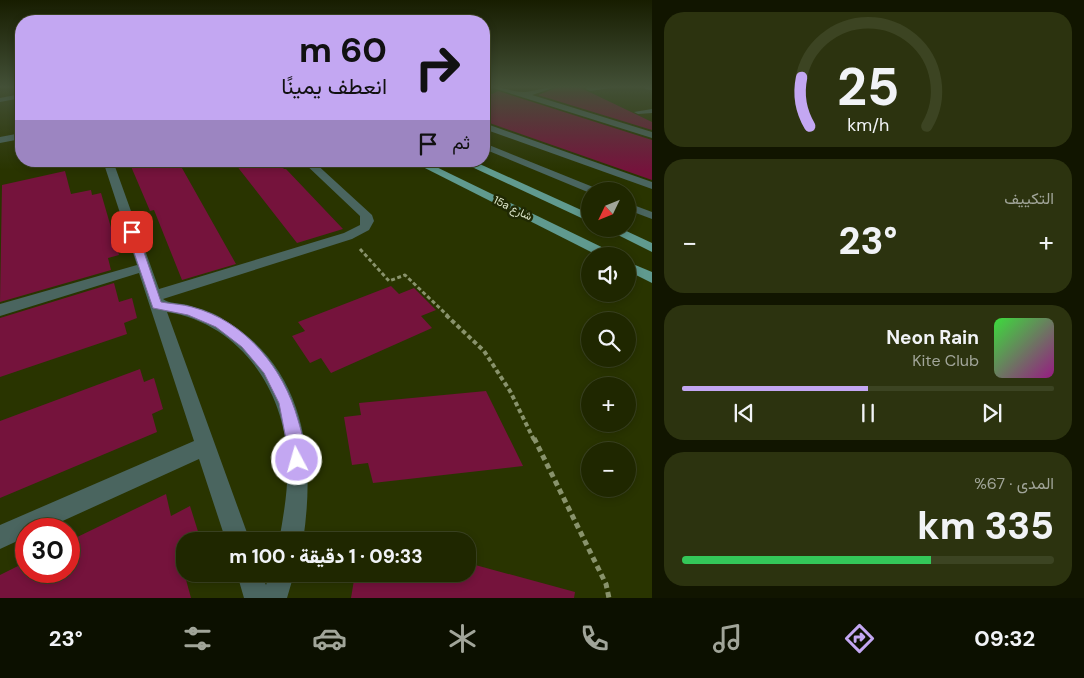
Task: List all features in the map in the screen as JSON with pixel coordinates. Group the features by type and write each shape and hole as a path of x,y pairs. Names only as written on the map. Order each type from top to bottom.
{"main road":[{"name":"15a شارع","path":"428,167 591,247"},
{"name":"15a شارع","path":"477,167 581,214"},
{"path":"631,238 652,248"},
{"path":"636,270 651,278"}],"street":[{"path":"588,115 652,135"},
{"path":"490,128 652,186"},
{"path":"0,140 15,137"},
{"path":"490,148 581,186"},
{"path":"110,167 235,532"},
{"path":"155,301 353,234 365,227 368,221 366,215 314,167"},
{"path":"636,209 652,216"},
{"path":"0,310 144,267"},
{"path":"155,301 191,311 220,324 246,343 269,369 286,402 296,443 298,493 292,532"},
{"path":"0,538 205,446"},
{"path":"252,582 257,598"},
{"path":"274,598 279,582"}],"path":[{"path":"357,246 389,281 405,275 484,351 510,391 606,584 609,598"}],"building":[{"path":"490,115 573,115 652,140 652,180 490,123"},
{"path":"603,115 637,115 652,122 652,130"},
{"path":"131,167 181,167 236,264 182,280 154,210 150,211"},
{"path":"238,167 282,167 286,169 343,229 297,243"},
{"path":"65,171 71,194 91,190 92,195 101,193 119,255 108,258 111,270 0,302 2,185"},
{"path":"114,283 119,302 132,298 137,318 124,323 127,334 0,377 0,318"},
{"path":"391,286 399,294 414,288 436,310 421,316 432,328 331,373 321,358 310,363 292,336 305,331 298,322"},
{"path":"140,369 144,382 154,378 163,409 152,414 157,432 0,498 0,421"},
{"path":"486,391 523,466 373,483 368,463 352,465 344,417 361,415 359,403"},
{"path":"166,494 171,516 190,506 198,532 176,532 176,582 187,582 191,598 0,598 0,575 15,568 15,583 80,583 80,536"},
{"path":"476,565 575,592 574,598 351,598 354,582 476,582"}],"route":[{"path":"132,232 157,305 191,311 220,324 246,343 269,369 286,402 296,443 297,460"}]}
